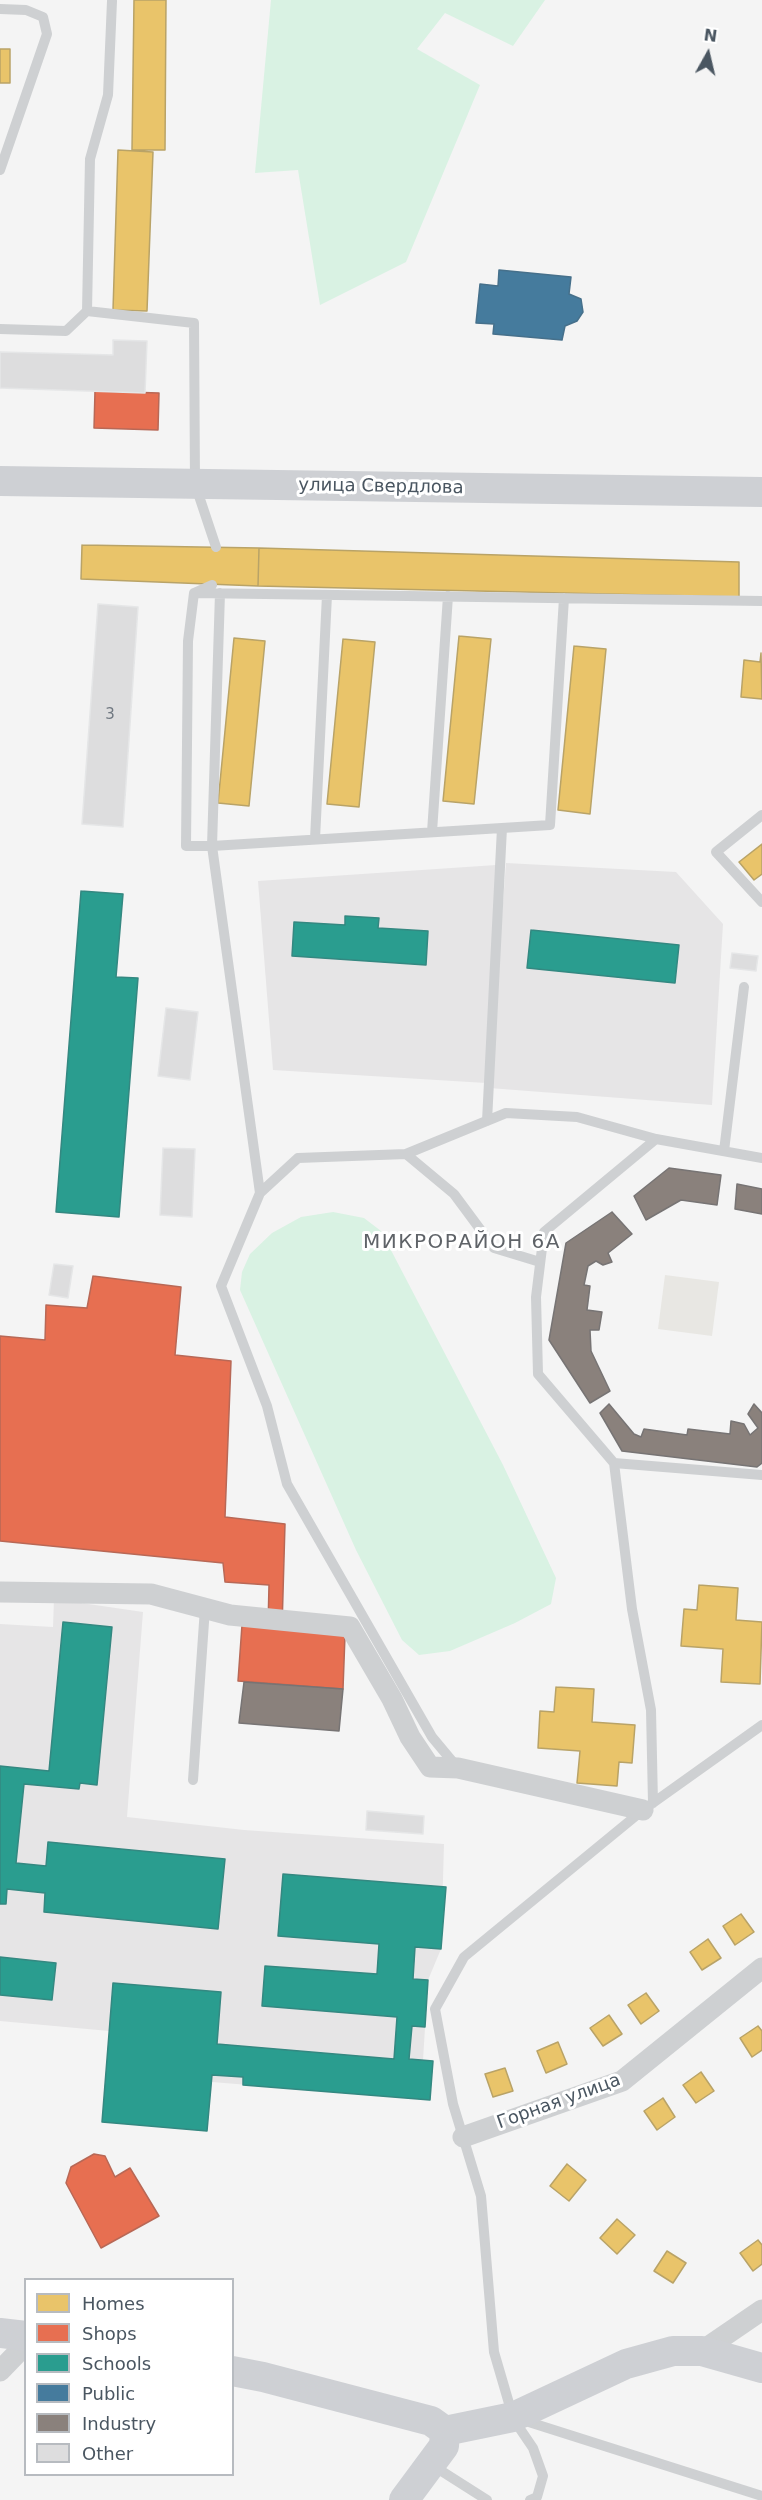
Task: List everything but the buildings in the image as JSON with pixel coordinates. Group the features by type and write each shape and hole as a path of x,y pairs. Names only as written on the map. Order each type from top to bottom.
{"street":[{"name":"улица Свердлова","path":"0,481 762,492"},
{"path":"0,1592 151,1594 230,1615 350,1627 393,1699 410,1737 430,1767 458,1768 648,1806"},
{"name":"Горная улица","path":"463,2137 622,2081 762,1968"},
{"path":"702,2351 762,2310"},
{"path":"0,2333 24,2336"},
{"path":"0,2371 24,2346"},
{"path":"234,2372 263,2377 430,2421 445,2431 513,2417 626,2364 673,2351 702,2351 762,2368"},
{"path":"404,2500 444,2446 445,2431"}],"lane":[{"path":"0,329 66,331 87,311 90,159 108,95 112,1"},
{"path":"0,9 26,10 43,17 47,34 0,170"},
{"path":"87,311 194,323 195,484 216,547"},
{"path":"194,593 212,585"},
{"path":"194,593 762,601"},
{"path":"194,593 188,641 186,846 550,825 564,598"},
{"path":"220,593 213,846 260,1193"},
{"path":"315,839 327,595"},
{"path":"432,832 448,596"},
{"path":"762,815 716,852 762,902"},
{"path":"487,1121 502,828"},
{"path":"724,1151 744,987"},
{"path":"458,1768 432,1737 287,1484 267,1406 221,1286 260,1193 298,1158 406,1154 506,1113 578,1116 656,1139 762,1158"},
{"path":"648,1806 651,1710 632,1609 614,1463 538,1374 536,1297 544,1232 656,1139"},
{"path":"406,1154 454,1194 494,1248 540,1262"},
{"path":"614,1463 762,1475"},
{"path":"194,1780 205,1608"},
{"path":"530,2500 537,2498 543,2476 533,2448 513,2417 494,2352 481,2196 453,2104 435,2009 464,1957 648,1806 762,1725"},
{"path":"513,2417 762,2496"},
{"path":"430,2463 487,2500"}],"shaded area":[{"path":"506,863 676,872 723,924 712,1105 489,1088"},
{"path":"496,865 486,1083 273,1070 258,881"},
{"path":"665,1275 719,1282 712,1336 658,1329"},
{"path":"54,1599 143,1612 127,1817 244,1830 444,1844 441,1949 428,1980 423,2060 430,2100 212,2082 207,2131 102,2122 109,2031 0,2021 0,1624 53,1627"}],"green space":[{"path":"271,0 545,0 513,46 445,13 417,49 480,85 406,262 320,305 298,170 255,173"},
{"path":"333,1212 364,1218 381,1231 503,1465 556,1578 551,1604 515,1623 450,1651 419,1655 402,1640 356,1550 240,1290 242,1272 250,1254 272,1233 301,1217"}],"district":[{"name":"МИКРОРАЙОН 6А","path":"462,1243"}]}
